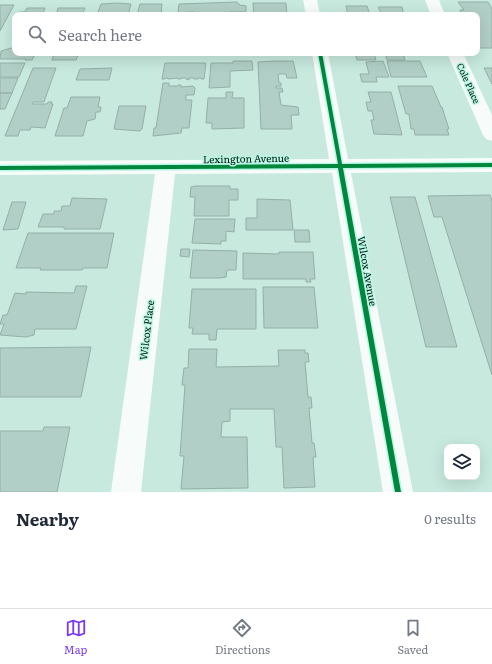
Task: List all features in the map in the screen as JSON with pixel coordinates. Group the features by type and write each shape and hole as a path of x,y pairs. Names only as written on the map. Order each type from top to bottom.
{"street":[{"path":"310,0 312,12"},
{"path":"432,0 437,12"},
{"name":"Wilcox Avenue","path":"321,56 398,492"},
{"name":"Cole Place","path":"456,56 492,135"},
{"name":"Lexington Avenue","path":"0,168 492,165"},
{"name":"Wilcox Place","path":"126,492 166,168"}],"building":[{"path":"237,2 240,5 246,6 246,12 178,12 179,4"},
{"path":"458,2 488,2 492,9 492,48 480,48 480,12 461,12 460,10 464,10"},
{"path":"253,3 286,3 287,12 254,12"},
{"path":"101,4 131,4 129,12 98,12"},
{"path":"140,4 162,4 161,12 138,12"},
{"path":"0,5 14,5 0,31"},
{"path":"346,6 367,6 369,12 347,12"},
{"path":"378,7 402,7 403,12 380,12"},
{"path":"27,8 45,8 43,12 25,12"},
{"path":"58,8 85,8 83,12 57,12"},
{"path":"11,48 12,56 34,56 32,60 0,59 1,51"},
{"path":"53,56 78,56 76,60 52,60"},
{"path":"356,56 375,56 376,60 357,60"},
{"path":"386,56 404,56 405,60 387,60"},
{"path":"233,61 252,61 253,70 230,71 230,87 209,88 211,63 233,63"},
{"path":"293,61 297,78 287,78 286,74 278,74 279,83 281,83 281,86 276,86 276,88 282,88 283,92 279,92 281,105 298,107 299,115 291,115 292,129 261,129 258,62"},
{"path":"383,61 389,77 376,77 377,82 362,82 360,74 369,74 366,62"},
{"path":"387,61 420,61 427,77 391,77"},
{"path":"0,63 25,63 19,77 0,77"},
{"path":"165,63 206,63 204,79 162,79"},
{"path":"33,68 56,68 44,102 33,102 32,104 47,104 48,102 52,102 51,104 53,104 45,128 31,127 30,130 20,130 18,136 5,136"},
{"path":"112,68 109,80 76,80 80,69"},
{"path":"484,68 492,68 492,84"},
{"path":"0,78 18,78 12,93 0,93"},
{"path":"163,83 169,83 169,86 181,85 181,87 193,86 195,88 194,95 186,95 186,100 192,100 189,128 182,128 181,133 153,136 154,128 156,128"},
{"path":"398,86 432,86 442,107 449,129 447,129 449,135 415,135 414,129 411,129 409,114 406,114"},
{"path":"226,92 233,92 232,98 244,98 244,128 212,129 212,123 206,123 208,98 226,98"},
{"path":"368,92 391,92 402,135 374,134 371,120 374,120 372,111 368,111 366,102 371,102"},
{"path":"0,93 12,93 5,109 0,109"},
{"path":"71,97 100,97 98,107 101,107 100,112 96,112 95,119 87,121 83,136 55,136 64,108 67,108"},
{"path":"119,106 146,106 142,129 140,131 114,129"},
{"path":"230,186 230,189 238,189 238,200 229,200 229,216 194,216 195,197 190,197 191,187"},
{"path":"490,195 492,201 492,375 442,217 434,217 428,196"},
{"path":"390,197 415,197 457,347 426,347"},
{"path":"72,198 107,199 100,229 38,227 43,214 54,214 54,211 61,211 62,206 70,206"},
{"path":"257,199 290,200 293,230 246,230 246,218 257,218"},
{"path":"12,202 26,202 18,229 3,230"},
{"path":"195,219 235,219 234,232 226,231 226,241 221,241 221,244 192,243"},
{"path":"294,230 309,230 310,242 295,242"},
{"path":"28,233 114,233 107,268 83,268 82,270 40,270 41,268 16,268"},
{"path":"181,249 190,249 189,257 180,256"},
{"path":"193,250 237,251 236,270 227,270 226,277 190,278"},
{"path":"279,252 313,252 315,279 310,279 311,282 306,282 306,279 243,279 243,253 279,254"},
{"path":"76,286 87,286 76,329 35,329 34,335 26,337 0,335 4,324 0,324 3,315 7,315 15,293 74,293"},
{"path":"263,287 314,287 318,328 264,328"},
{"path":"192,289 256,289 256,329 217,329 216,340 209,340 209,334 192,334 193,328 189,328"},
{"path":"91,347 81,397 0,397 0,348"},
{"path":"189,349 217,349 216,367 279,366 278,350 305,350 305,353 308,353 309,362 305,362 308,397 311,397 312,408 309,408 312,443 314,443 316,457 313,457 315,487 284,488 282,447 276,447 274,409 230,409 230,421 222,422 221,437 247,437 248,488 181,489 184,456 180,456 185,385 182,385 184,368 188,368"},
{"path":"44,427 70,427 57,492 0,492 0,431 43,431"}],"cycle path":[{"path":"321,56 398,492"},
{"path":"0,168 492,165"}]}
